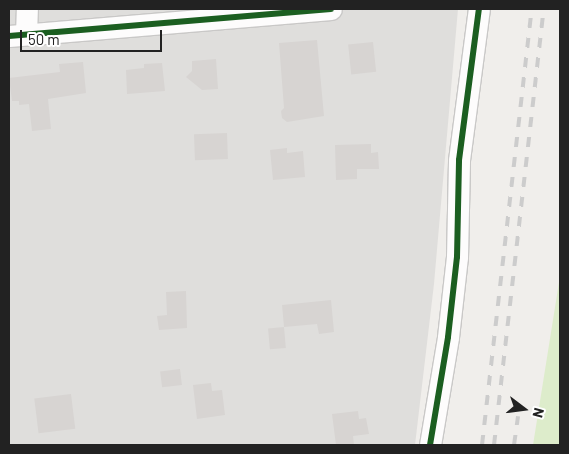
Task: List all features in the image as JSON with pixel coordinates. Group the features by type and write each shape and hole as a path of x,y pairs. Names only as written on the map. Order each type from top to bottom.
{"street":[{"path":"27,9 17,35 331,9"},
{"path":"430,445 448,338 457,257 459,160 479,9"}],"shaded area":[{"path":"9,9 458,9 434,284 415,445 9,445"}],"green space":[{"path":"560,276 560,445 533,445"}],"building":[{"path":"317,40 324,116 287,122 282,118 281,111 284,108 279,43"},
{"path":"373,42 376,72 351,74 348,45"},
{"path":"216,59 218,89 202,90 186,77 192,71 192,61"},
{"path":"83,62 86,93 48,99 51,129 32,131 29,104 19,105 19,101 12,101 9,78 60,72 59,64"},
{"path":"162,63 165,91 127,94 126,70 144,68 144,64"},
{"path":"227,133 228,159 195,160 194,134"},
{"path":"371,144 371,153 378,152 379,169 357,169 357,179 336,180 335,145"},
{"path":"287,148 287,153 303,151 305,177 273,180 270,150"},
{"path":"186,291 187,328 159,330 157,316 167,315 166,292"},
{"path":"331,300 334,332 319,334 317,324 284,327 282,305"},
{"path":"284,327 286,348 270,349 268,328"},
{"path":"180,369 182,385 162,387 160,371"},
{"path":"211,383 212,391 222,390 225,415 197,419 193,385"},
{"path":"71,394 75,429 39,433 34,399"},
{"path":"358,411 359,419 366,418 369,434 353,436 354,445 336,445 332,414"}],"railway":[{"path":"482,445 532,9"},
{"path":"494,445 544,9"},
{"path":"514,445 518,416"}],"cycle path":[{"path":"9,36 331,9"},
{"path":"430,445 448,337 457,257 459,160 479,9"}]}
